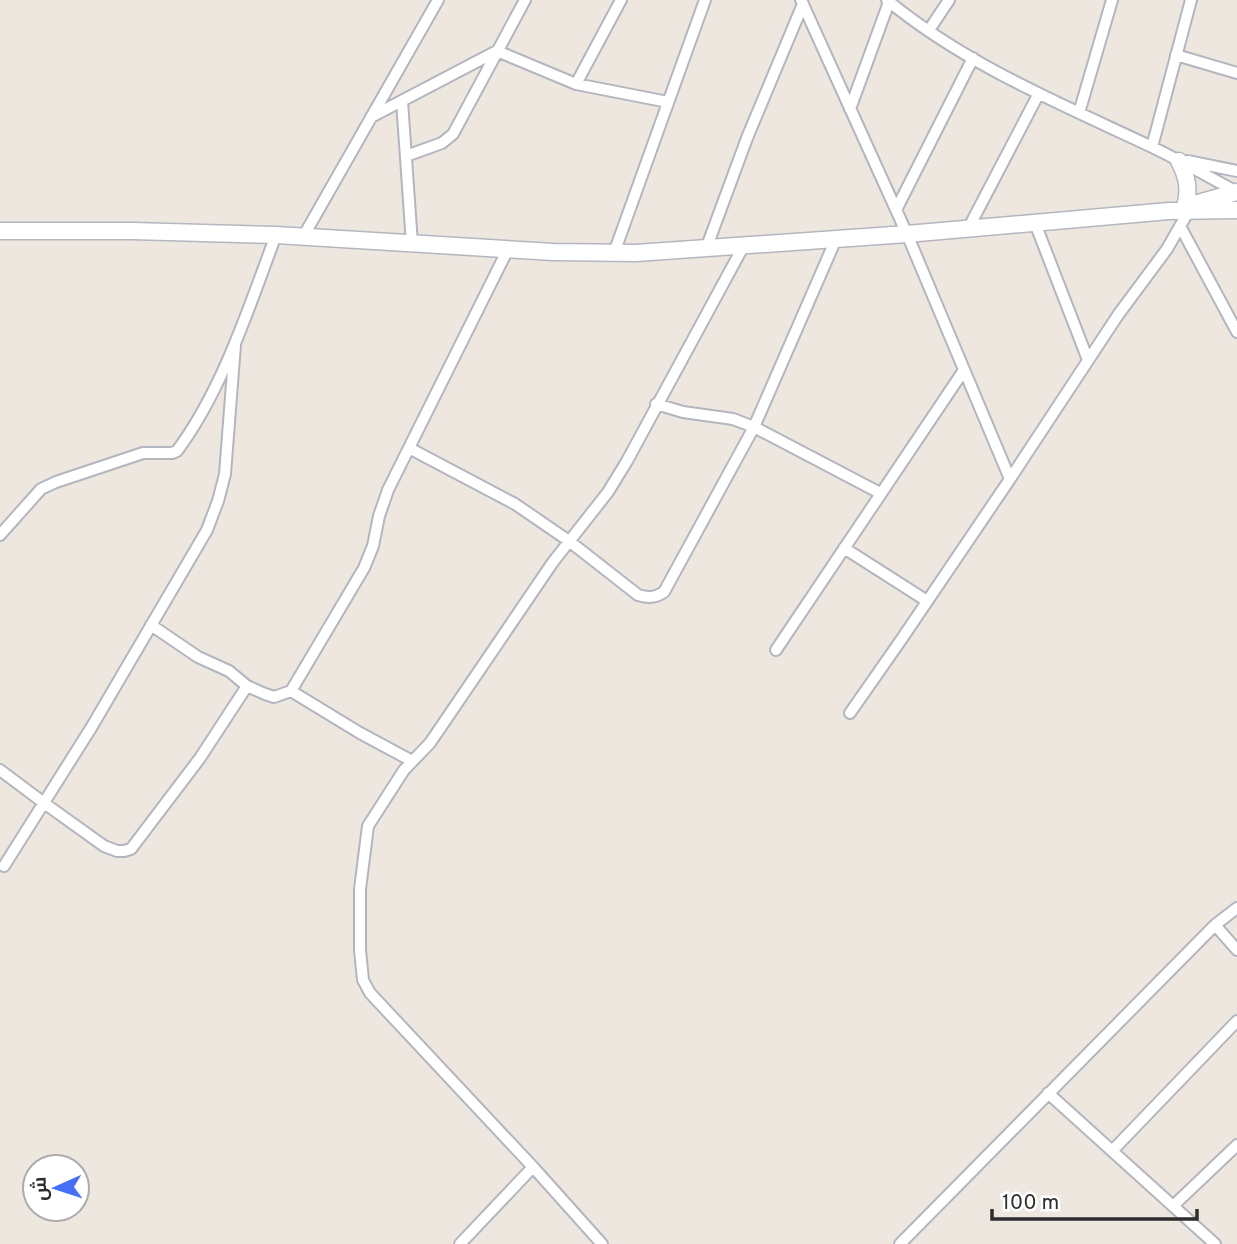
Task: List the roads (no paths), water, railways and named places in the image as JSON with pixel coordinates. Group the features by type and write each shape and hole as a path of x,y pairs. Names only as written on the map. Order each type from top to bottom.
{"street":[{"path":"303,237 438,0"},
{"path":"406,156 442,143 453,134 525,0"},
{"path":"576,84 621,0"},
{"path":"614,253 705,0"},
{"path":"929,30 948,0"},
{"path":"1079,113 1112,0"},
{"path":"1152,147 1191,0"},
{"path":"850,109 888,1 973,58 1038,95 1152,147 1237,192"},
{"path":"802,2 897,210 1010,479"},
{"path":"706,249 802,2"},
{"path":"371,117 497,51 576,84 668,103"},
{"path":"1176,55 1237,73"},
{"path":"897,210 973,58"},
{"path":"968,229 1038,95"},
{"path":"402,100 412,244"},
{"path":"1175,159 1237,171"},
{"path":"850,713 928,601 1118,315 1167,249 1180,226 1188,193 1185,172 1175,159"},
{"path":"1184,208 1237,192"},
{"path":"0,231 133,230 276,235 508,250 614,253 743,247 1184,208 1237,210"},
{"path":"1035,223 1088,360"},
{"path":"1180,226 1237,332"},
{"path":"0,535 41,489 138,454 177,451 202,412 235,345 276,235"},
{"path":"409,448 515,504 569,541 638,595 659,596 664,592 754,427 836,239"},
{"path":"602,1244 370,993 363,980 360,950 360,889 365,835 371,819 404,770 430,743 569,541 608,492 743,247"},
{"path":"151,625 198,657 229,671 247,686 264,695 274,697 291,691 364,568 373,546 388,490 508,250"},
{"path":"4,866 91,728 207,530 225,474 235,345"},
{"path":"776,650 964,370"},
{"path":"656,404 683,412 733,419 754,427 880,493"},
{"path":"844,548 928,601"},
{"path":"0,770 104,846 117,851 131,849 200,758 247,686"},
{"path":"291,691 412,761"},
{"path":"900,1244 1215,925 1237,908"},
{"path":"1215,925 1237,950"},
{"path":"1113,1150 1237,1021"},
{"path":"1048,1093 1215,1244"},
{"path":"1174,1205 1237,1145"},
{"path":"460,1244 533,1167"}]}
